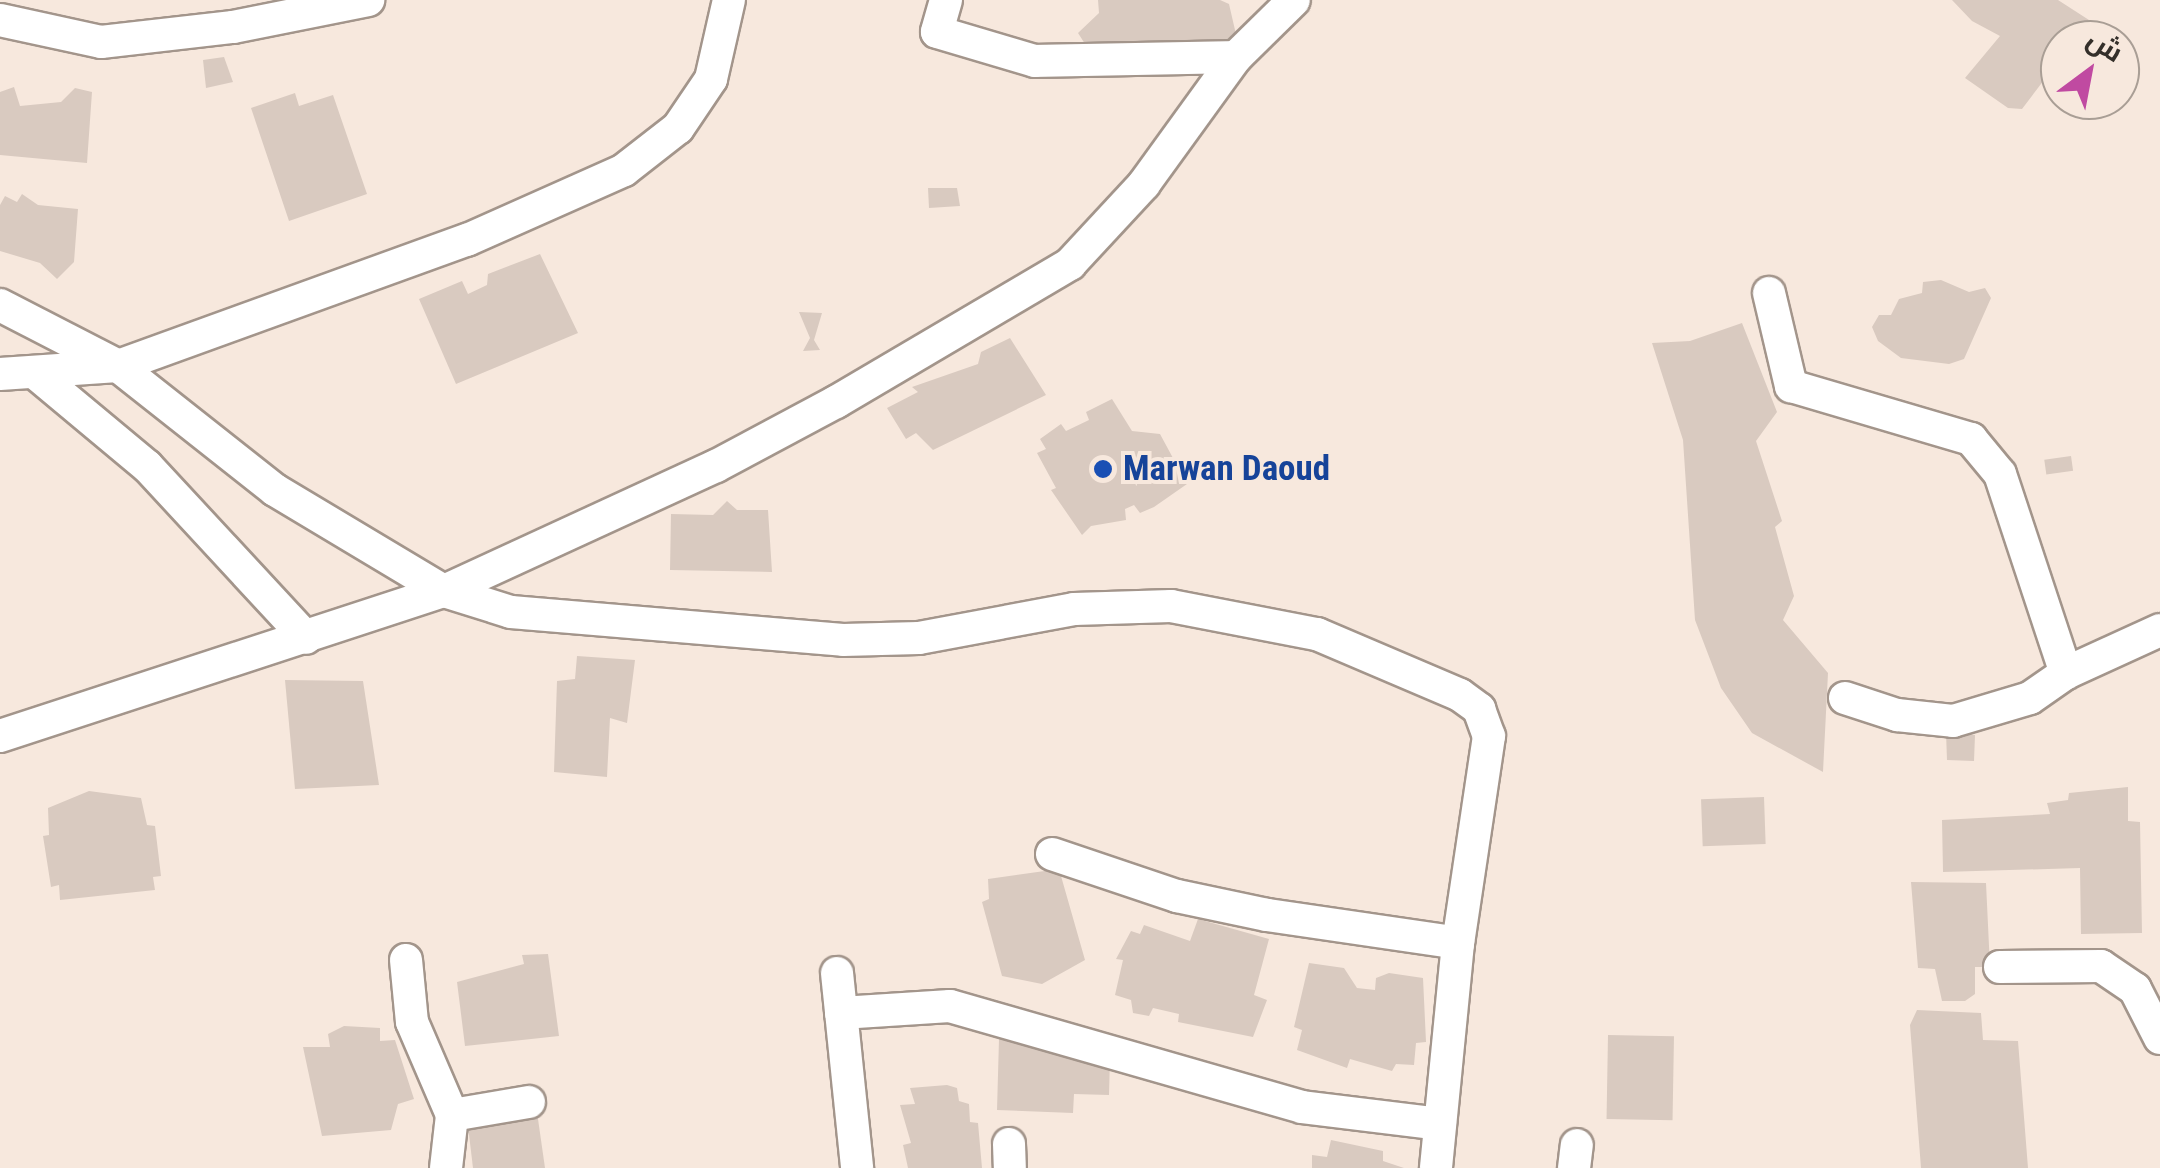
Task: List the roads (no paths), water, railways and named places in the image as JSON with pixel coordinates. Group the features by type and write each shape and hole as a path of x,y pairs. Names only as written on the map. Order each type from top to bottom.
{"street":[{"path":"0,20 102,42 368,0"},
{"path":"0,374 118,366 467,240 624,170 678,128 712,79 730,0"},
{"path":"946,0 936,32 1036,61 1236,57"},
{"path":"0,736 444,591 716,466 1049,279 1092,243 1144,184 1236,57 1294,0"},
{"path":"1769,293 1791,386 1971,439 2000,474 2066,673"},
{"path":"0,304 118,366 274,490 444,591 511,612 758,637 919,638 1122,604 1234,615 1317,634 1460,696 1486,722 1458,944 1436,1168"},
{"path":"34,372 146,466 240,559 306,638"},
{"path":"1844,698 1897,714 1953,721 2030,698 2066,673 2160,630"},
{"path":"1052,854 1178,896 1267,916 1458,944"},
{"path":"406,960 412,1022 452,1115 446,1168"},
{"path":"2000,967 2101,966 2136,989 2160,1038"},
{"path":"837,973 857,1168"},
{"path":"841,1014 950,1006 1302,1107 1440,1124"},
{"path":"452,1115 529,1102"}],"place":[{"name":"Marwan Daoud","path":"1103,469"}]}
